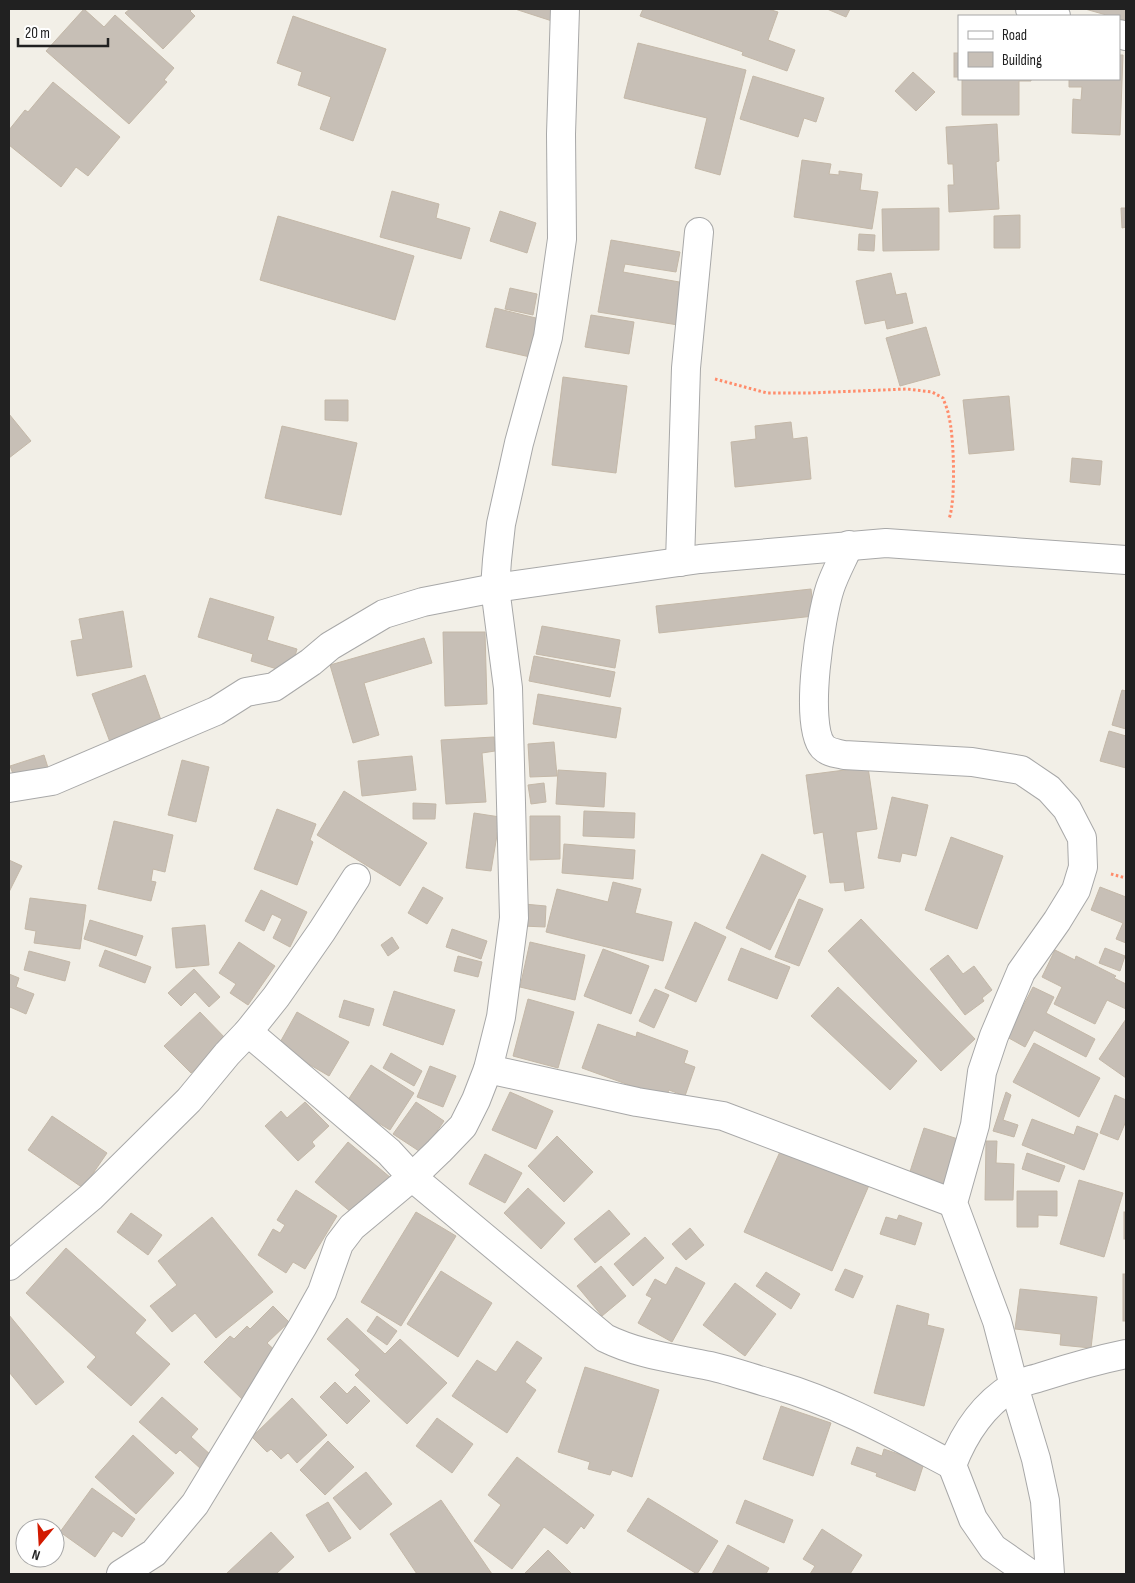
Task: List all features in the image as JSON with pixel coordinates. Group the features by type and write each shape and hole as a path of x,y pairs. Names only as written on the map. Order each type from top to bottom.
{"street":[{"path":"121,1574 154,1553 195,1504 304,1326 322,1292 339,1244 352,1227 412,1176 463,1126 488,1069 501,1017 514,918 508,688 496,588 501,524 519,443 548,337 562,239 561,134 565,9"},
{"path":"1030,9 1052,15"},
{"path":"680,562 686,368 699,232"},
{"path":"9,788 52,781 216,711 246,692 274,687 312,662 330,646 384,614 423,602 496,588 680,562 886,543 1126,560"},
{"path":"849,546 831,587 821,620 816,658 813,713 821,745 829,751 844,755 972,762 1021,770 1049,789 1067,809 1082,838 1083,867 1076,890 1021,972 994,1036 982,1072 975,1125 953,1203 997,1321 1036,1459 1045,1501 1050,1574"},
{"path":"9,1266 91,1197 189,1100 276,997 356,878"},
{"path":"248,1032 389,1152 412,1176 604,1338 624,1347 663,1358 711,1366 828,1403 952,1465 973,1519 993,1548 1029,1573 1034,1574"},
{"path":"488,1069 637,1102 723,1116 953,1203"},
{"path":"952,1465 961,1442 974,1423 999,1396 1014,1386 1057,1372 1126,1354"}],"path":[{"path":"686,368 723,382 767,393 809,394 906,389 932,392 942,398 949,417 953,491 952,511 945,527 930,546"}],"building":[{"path":"84,9 104,27 115,15 174,68 164,80 167,82 129,124 46,51"},
{"path":"130,9 192,9 190,11 195,16 163,49 125,13"},
{"path":"515,9 556,9 552,21"},
{"path":"643,9 768,9 778,12 768,40 795,50 787,71 742,55 743,52 640,16"},
{"path":"827,9 850,9 846,17"},
{"path":"1085,9 1126,9 1126,21 1120,19 1120,15 1106,15"},
{"path":"293,16 386,49 353,141 320,129 331,97 298,85 302,72 277,63"},
{"path":"638,43 746,70 720,175 695,168 707,118 624,98"},
{"path":"954,53 958,53 958,77 954,77"},
{"path":"1120,55 1123,55 1120,135 1072,133 1073,99 1081,100 1082,87 1069,87 1069,80 1120,80"},
{"path":"913,72 935,92 916,111 895,91"},
{"path":"753,76 824,98 816,122 804,118 798,137 740,119"},
{"path":"962,80 1031,80 1019,81 1019,115 962,115"},
{"path":"53,82 120,137 88,176 76,167 61,187 9,145 9,130 25,110 28,112"},
{"path":"997,124 999,161 996,162 999,209 949,212 948,185 954,185 953,164 948,164 946,127"},
{"path":"802,160 831,164 829,174 839,175 839,171 862,174 860,190 878,192 872,229 794,217"},
{"path":"392,191 439,204 436,218 470,228 461,259 380,237"},
{"path":"939,208 939,250 883,251 882,209"},
{"path":"1121,208 1126,208 1126,227 1122,228"},
{"path":"500,211 536,223 527,253 490,241"},
{"path":"1020,215 1020,248 994,248 994,216"},
{"path":"278,216 414,256 395,320 260,280"},
{"path":"859,234 875,235 874,251 858,250"},
{"path":"611,240 680,252 676,272 625,264 623,272 685,283 678,325 598,312"},
{"path":"891,273 896,295 906,293 913,323 887,329 885,320 865,324 856,281"},
{"path":"510,288 537,294 533,315 505,309"},
{"path":"495,308 540,319 530,357 486,347"},
{"path":"591,315 634,322 629,354 585,347"},
{"path":"926,327 940,375 900,386 886,338"},
{"path":"563,377 627,386 616,473 552,465"},
{"path":"1009,396 1014,450 969,454 963,400"},
{"path":"325,400 348,400 348,421 325,420"},
{"path":"9,414 31,441 9,458"},
{"path":"791,422 793,439 807,437 811,479 735,487 731,442 756,439 755,426"},
{"path":"282,426 357,443 341,515 265,498"},
{"path":"1072,458 1102,461 1100,485 1070,482"},
{"path":"811,589 814,616 659,633 656,606"},
{"path":"210,598 274,617 267,640 297,649 290,673 251,661 253,654 198,637"},
{"path":"123,611 132,667 77,676 71,641 83,639 79,619"},
{"path":"542,626 620,640 615,668 536,654"},
{"path":"443,632 485,632 487,704 445,706"},
{"path":"424,638 432,663 364,683 379,735 353,743 330,665"},
{"path":"534,656 615,672 610,697 529,681"},
{"path":"145,675 162,723 110,742 92,694"},
{"path":"1122,690 1126,691 1126,729 1112,725"},
{"path":"538,694 621,708 616,738 533,724"},
{"path":"1109,731 1126,736 1126,768 1100,761"},
{"path":"494,737 495,751 482,753 486,802 446,804 441,740"},
{"path":"554,742 557,776 530,777 528,744"},
{"path":"44,755 49,771 16,782 10,766"},
{"path":"412,756 416,790 362,796 358,761"},
{"path":"182,760 209,767 196,822 168,815"},
{"path":"868,767 877,829 856,832 864,888 845,891 844,882 830,883 823,832 814,834 806,775"},
{"path":"558,770 606,773 604,807 556,804"},
{"path":"544,783 546,802 531,804 528,785"},
{"path":"344,791 427,843 400,886 317,835"},
{"path":"892,797 928,805 916,856 902,853 900,862 878,858"},
{"path":"413,803 436,804 435,819 413,819"},
{"path":"277,809 316,824 310,840 313,842 297,885 254,869"},
{"path":"584,811 635,813 634,838 583,836"},
{"path":"474,813 500,817 491,871 466,868"},
{"path":"530,816 560,816 560,859 530,860"},
{"path":"114,821 173,835 165,872 153,869 151,881 156,882 151,901 98,889"},
{"path":"951,837 1003,856 977,929 925,910"},
{"path":"564,844 635,850 633,879 562,873"},
{"path":"762,854 806,876 770,950 726,928"},
{"path":"9,860 22,866 9,892"},
{"path":"613,882 641,889 635,913 672,922 663,961 546,932 557,889 608,902"},
{"path":"423,887 443,898 427,924 408,913"},
{"path":"1100,887 1126,897 1126,943 1116,939 1123,923 1091,910"},
{"path":"261,890 307,912 290,947 273,938 282,919 272,914 264,931 245,921"},
{"path":"30,898 86,905 80,949 34,943 36,931 25,929"},
{"path":"799,899 823,909 799,966 775,957"},
{"path":"524,904 546,906 545,927 523,926"},
{"path":"861,919 975,1039 941,1071 828,951"},
{"path":"90,920 143,936 136,956 84,939"},
{"path":"695,922 726,937 696,1002 665,988"},
{"path":"205,925 209,965 176,968 172,928"},
{"path":"452,929 487,941 481,959 446,947"},
{"path":"392,937 399,948 388,956 381,945"},
{"path":"239,942 275,966 248,1005 230,993 236,984 219,973"},
{"path":"530,942 585,955 575,1000 520,987"},
{"path":"741,948 790,967 777,999 728,980"},
{"path":"1105,948 1125,956 1120,971 1099,963"},
{"path":"603,949 649,966 631,1014 584,996"},
{"path":"105,950 151,967 145,983 99,966"},
{"path":"1055,950 1075,960 1076,956 1116,976 1114,978 1126,984 1126,1009 1107,1000 1095,1024 1054,1004 1062,987 1042,977"},
{"path":"29,951 70,962 65,981 24,970"},
{"path":"948,955 963,974 974,966 992,990 982,998 984,1001 965,1015 930,969"},
{"path":"458,956 482,962 478,977 454,971"},
{"path":"194,969 220,997 209,1007 195,992 181,1006 168,993"},
{"path":"9,974 19,978 16,987 34,994 26,1014 10,1007 9,1010"},
{"path":"838,987 917,1061 890,1090 811,1016"},
{"path":"1033,987 1054,997 1046,1013 1095,1039 1086,1057 1034,1030 1025,1047 1007,1037"},
{"path":"655,989 669,995 654,1028 639,1021"},
{"path":"394,991 455,1010 443,1045 383,1025"},
{"path":"528,999 574,1012 558,1068 513,1056"},
{"path":"344,1000 374,1009 369,1026 339,1017"},
{"path":"200,1012 227,1040 191,1073 164,1046"},
{"path":"297,1012 349,1042 329,1076 278,1046"},
{"path":"1126,1019 1126,1078 1099,1059"},
{"path":"598,1024 636,1037 637,1032 688,1051 684,1063 695,1067 685,1096 669,1090 665,1098 582,1068"},
{"path":"1034,1043 1100,1078 1079,1117 1013,1082"},
{"path":"391,1053 422,1071 414,1086 383,1068"},
{"path":"371,1065 414,1093 390,1130 346,1103"},
{"path":"430,1066 456,1076 443,1107 417,1097"},
{"path":"510,1092 553,1111 536,1149 492,1130"},
{"path":"1006,1092 1011,1095 1003,1120 1018,1125 1014,1137 993,1131"},
{"path":"1115,1095 1126,1100 1126,1121 1118,1140 1100,1133"},
{"path":"305,1102 329,1126 312,1142 315,1146 298,1161 265,1126 281,1111 287,1118"},
{"path":"416,1102 444,1121 422,1153 393,1134"},
{"path":"52,1116 107,1153 83,1188 28,1150"},
{"path":"1032,1119 1074,1135 1077,1126 1098,1134 1084,1170 1022,1145"},
{"path":"924,1128 961,1140 944,1193 907,1181"},
{"path":"557,1136 593,1172 564,1202 528,1166"},
{"path":"986,1141 997,1141 996,1163 1014,1164 1013,1200 985,1200"},
{"path":"348,1142 391,1178 358,1218 315,1182"},
{"path":"783,1145 870,1183 832,1271 744,1232"},
{"path":"1027,1153 1065,1166 1059,1182 1022,1169"},
{"path":"485,1154 522,1173 505,1203 469,1184"},
{"path":"1079,1180 1123,1193 1104,1257 1060,1244"},
{"path":"528,1188 565,1223 541,1249 504,1213"},
{"path":"296,1190 337,1216 305,1269 293,1262 286,1273 258,1255 273,1229 280,1233 285,1225 277,1220"},
{"path":"1017,1191 1057,1191 1057,1216 1038,1215 1038,1227 1017,1227"},
{"path":"609,1210 630,1234 595,1263 574,1239"},
{"path":"416,1212 456,1236 401,1326 361,1302"},
{"path":"1124,1212 1126,1212 1126,1239 1124,1239"},
{"path":"131,1213 162,1235 148,1255 117,1232"},
{"path":"899,1215 922,1223 915,1245 880,1234 886,1217 897,1220"},
{"path":"212,1217 273,1292 216,1338 195,1313 172,1332 150,1306 177,1285 158,1261"},
{"path":"690,1228 704,1245 686,1260 672,1244"},
{"path":"645,1237 664,1258 633,1286 614,1264"},
{"path":"66,1248 146,1320 135,1333 170,1364 131,1406 87,1367 96,1357 26,1293"},
{"path":"601,1266 626,1296 602,1316 577,1286"},
{"path":"676,1267 705,1283 672,1342 638,1323 652,1298 646,1295 655,1279 666,1285"},
{"path":"845,1269 863,1276 853,1298 835,1290"},
{"path":"441,1271 492,1303 458,1357 407,1324"},
{"path":"766,1272 800,1294 791,1309 756,1286"},
{"path":"1123,1274 1126,1274 1126,1321 1123,1321"},
{"path":"735,1283 776,1314 745,1356 703,1325"},
{"path":"1020,1289 1097,1297 1091,1348 1060,1345 1061,1334 1015,1329"},
{"path":"897,1305 929,1314 927,1325 944,1329 924,1406 874,1393"},
{"path":"273,1306 289,1322 267,1343 281,1356 246,1403 204,1362 230,1336 234,1339 247,1326 250,1329"},
{"path":"9,1315 64,1382 36,1405 9,1372"},
{"path":"377,1316 397,1331 387,1345 367,1331"},
{"path":"347,1318 385,1354 400,1339 447,1383 407,1424 355,1375 360,1370 327,1339"},
{"path":"517,1341 542,1358 525,1382 536,1390 507,1433 452,1396 477,1360 496,1372"},
{"path":"585,1367 659,1390 632,1477 612,1470 610,1475 588,1469 590,1462 558,1452"},
{"path":"335,1382 347,1394 355,1386 370,1401 347,1424 320,1397"},
{"path":"162,1397 198,1429 191,1437 212,1456 201,1469 180,1450 176,1454 139,1422"},
{"path":"292,1398 327,1435 297,1463 288,1453 281,1459 271,1449 267,1452 252,1437"},
{"path":"781,1406 831,1423 813,1476 763,1459"},
{"path":"437,1418 473,1444 452,1473 416,1446"},
{"path":"133,1435 174,1473 136,1514 95,1477"},
{"path":"328,1441 354,1467 325,1495 300,1470"},
{"path":"857,1447 882,1456 884,1449 924,1463 915,1491 876,1476 877,1473 851,1464"},
{"path":"517,1457 594,1515 584,1529 581,1526 567,1544 544,1527 512,1569 474,1541 501,1505 488,1495"},
{"path":"366,1472 392,1504 360,1530 333,1498"},
{"path":"92,1488 135,1519 122,1537 113,1531 95,1557 65,1536 65,1525"},
{"path":"648,1498 718,1541 697,1574 627,1531"},
{"path":"441,1500 492,1574 417,1574 390,1534"},
{"path":"745,1500 793,1520 784,1543 736,1523"},
{"path":"328,1502 351,1538 329,1552 306,1515"},
{"path":"822,1529 862,1555 850,1574 810,1574 815,1566 803,1559"},
{"path":"271,1532 294,1557 276,1574 226,1574"},
{"path":"728,1545 769,1568 766,1574 712,1574"},
{"path":"548,1550 572,1574 524,1574"}]}
